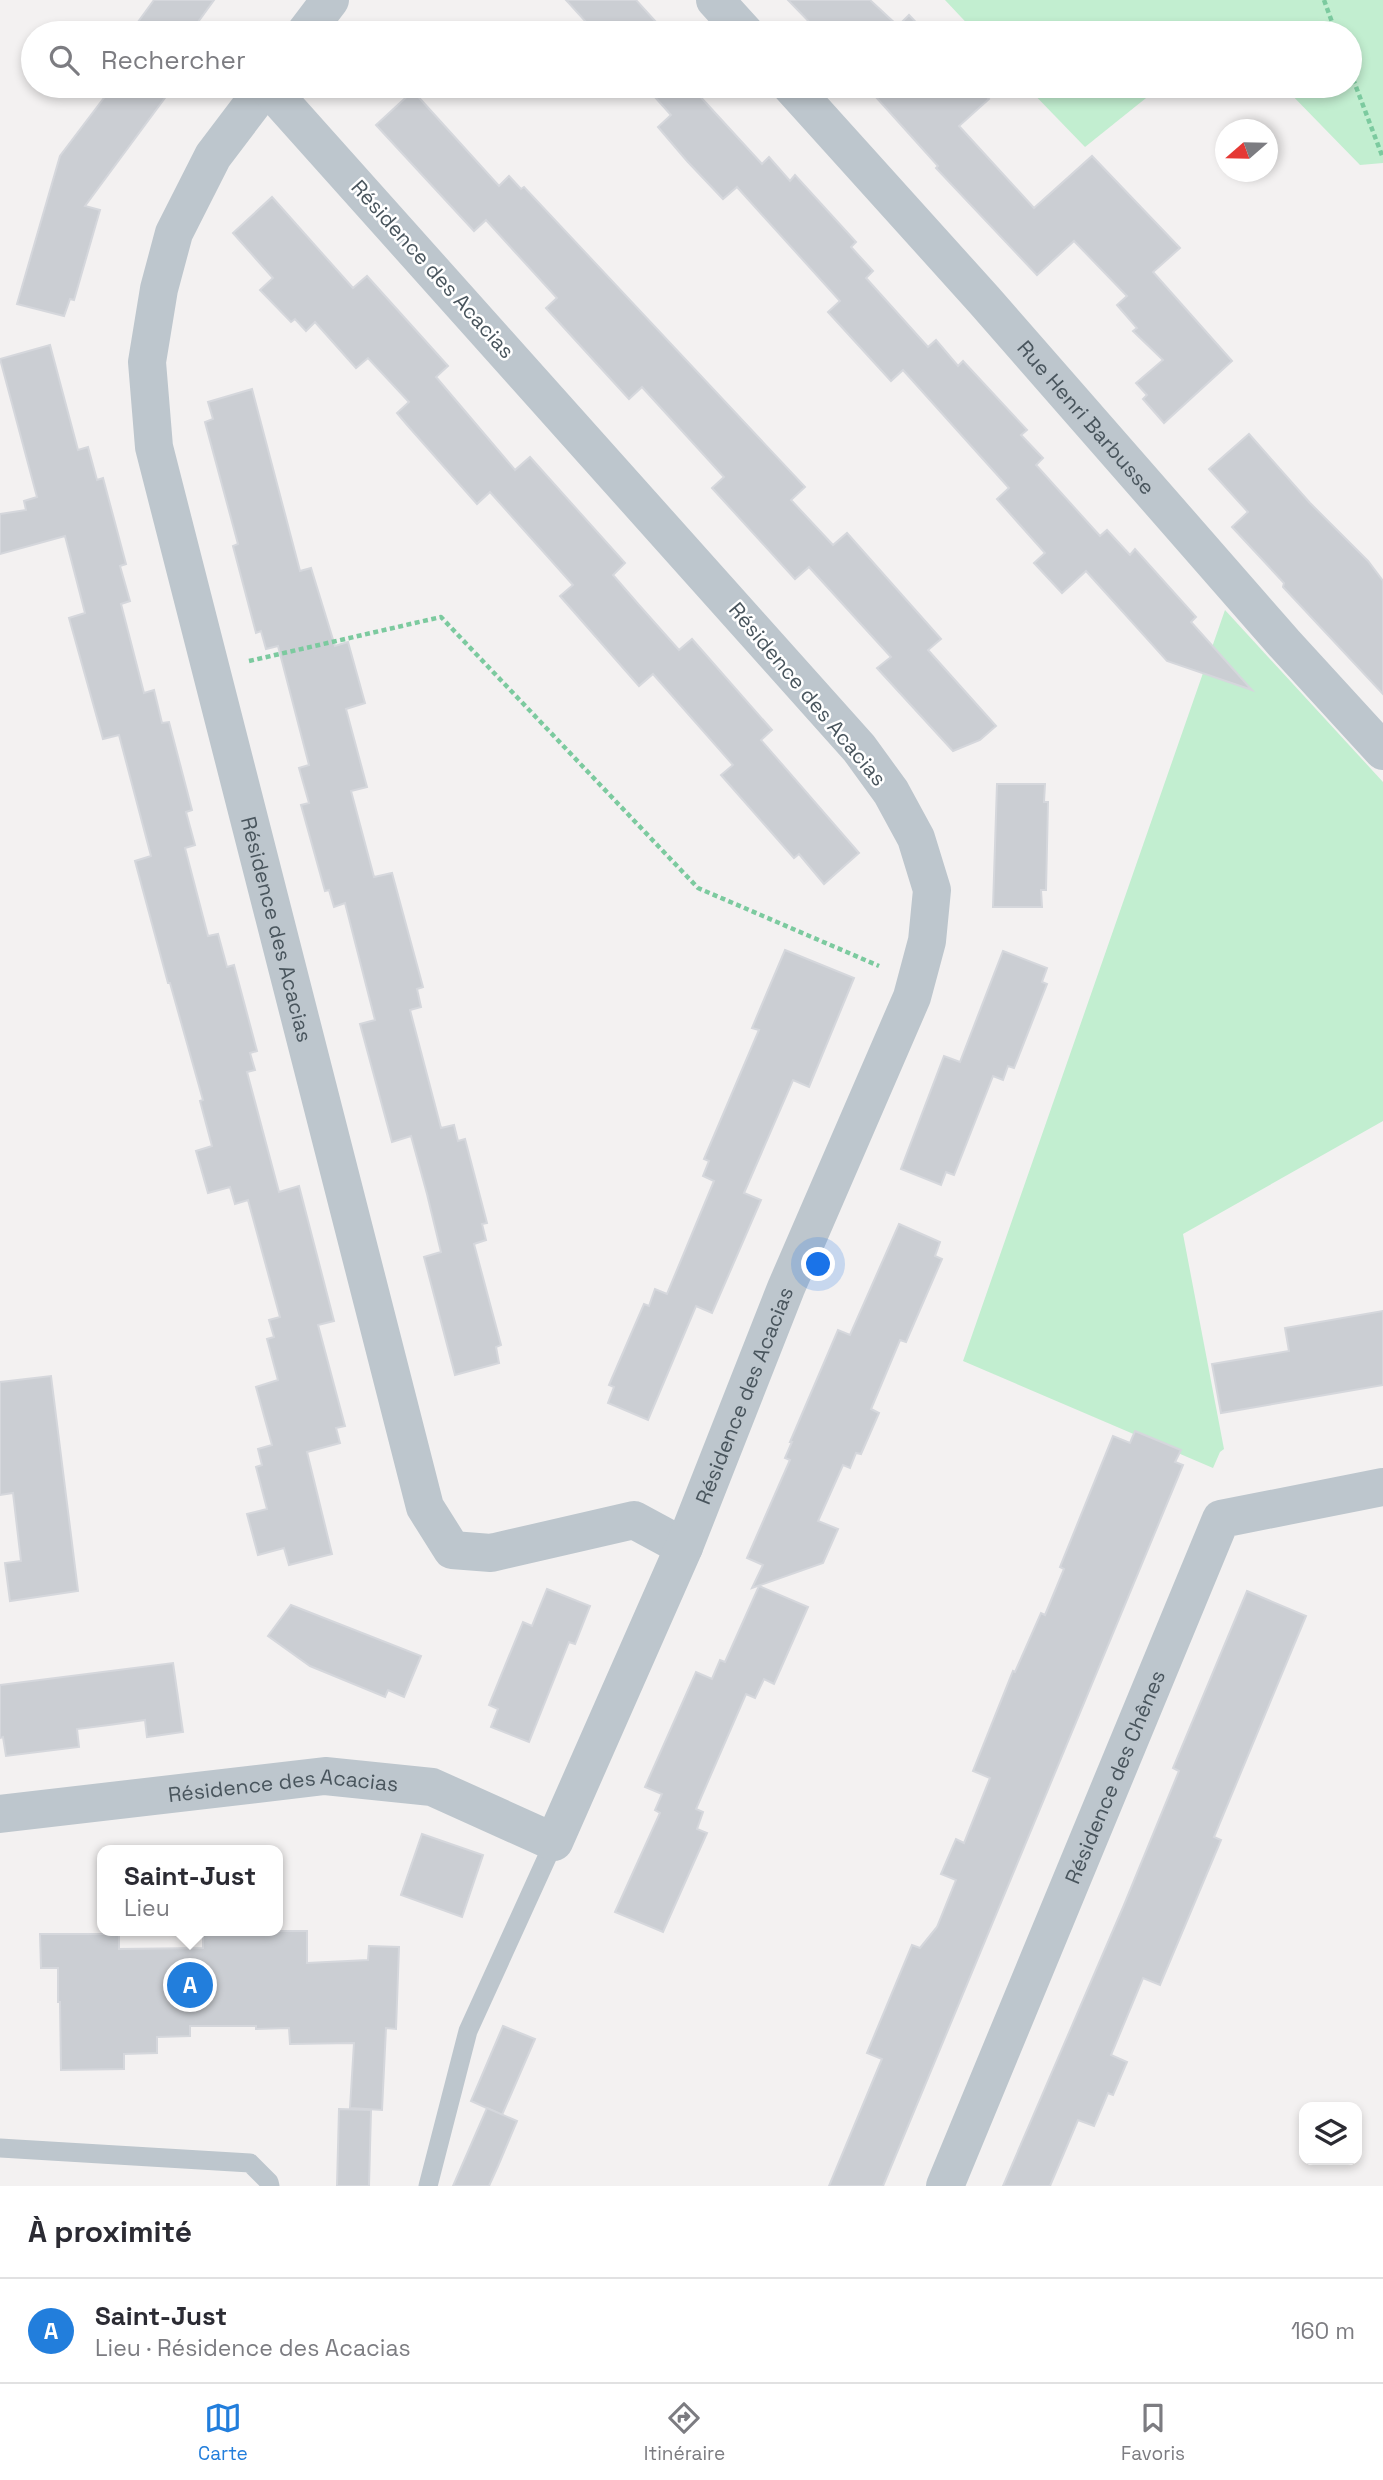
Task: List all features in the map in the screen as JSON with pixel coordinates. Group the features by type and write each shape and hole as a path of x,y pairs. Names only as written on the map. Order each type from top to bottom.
{"street":[{"path":"314,21 330,0"},
{"path":"715,0 734,21"},
{"name":"Résidence des Acacias","path":"258,98 213,156 174,233 159,289 147,362 154,447 425,1507 452,1550 491,1553 634,1520 684,1547"},
{"name":"Résidence des Acacias","path":"0,1815 326,1776 432,1787 554,1842 684,1547 786,1288 912,997 927,941 932,890 916,838 891,792 867,759 278,98"},
{"name":"Rue Henri Barbusse","path":"802,98 984,300 1284,643 1383,751"},
{"name":"Résidence des Chênes","path":"945,2186 1221,1519 1383,1487"}],"lane":[{"name":"Résidence des Acacias","path":"428,2186 468,2031 554,1842"},
{"path":"0,2148 250,2163 270,2186"}],"path":[{"path":"1324,0 1332,21"},
{"path":"1360,98 1383,158"},
{"path":"211,669 441,617 698,888 915,982"}],"green space":[{"path":"945,0 1383,0 1383,163 1360,165 1295,98 1362,98 1362,21 965,21"},
{"path":"1038,98 1146,98 1085,147"},
{"path":"1225,610 1383,782 1383,1121 1183,1234 1224,1449 1213,1468 963,1361"}],"building":[{"path":"154,0 214,0 199,21 139,21"},
{"path":"566,0 636,0 655,21 585,21"},
{"path":"788,0 870,0 893,21 808,21"},
{"path":"909,15 915,21 903,21"},
{"path":"104,98 165,98 85,206 100,210 74,300 70,299 64,316 17,304 60,156"},
{"path":"405,98 419,98 499,186 509,176 521,189 524,187 805,487 791,500 833,545 847,533 941,639 928,650 996,726 980,740 953,751 877,668 891,657 809,567 795,579 712,488 724,477 642,387 629,399 546,308 557,298 486,220 474,231 376,125"},
{"path":"656,98 702,98 762,164 769,157 790,181 795,175 856,242 851,247 873,271 866,278 928,347 936,340 958,366 963,361 1027,430 1021,435 1043,458 1036,465 1100,536 1107,530 1130,555 1135,549 1196,617 1191,622 1252,690 1167,661 1086,571 1062,593 1034,563 1045,553 997,499 1009,488 903,370 891,381 828,312 840,301 737,187 723,199 687,161 658,127 671,115"},
{"path":"877,98 988,98 959,126 1034,208 1092,156 1180,248 1153,272 1232,361 1164,423 1143,399 1147,395 1136,383 1163,360 1133,331 1137,328 1117,305 1127,296 1074,241 1037,275 936,168 938,166"},
{"path":"272,197 353,288 367,276 448,366 436,377 515,470 530,457 625,563 613,575 639,605 679,650 692,639 772,730 761,740 859,853 824,884 799,854 794,858 721,775 733,765 653,674 639,686 560,596 573,585 490,492 477,504 408,426 397,413 409,402 368,358 356,368 315,322 306,331 295,319 291,322 260,290 273,278 233,233"},
{"path":"50,345 78,450 88,447 97,480 103,478 126,564 120,566 130,601 121,604 144,693 154,690 162,723 169,722 192,810 186,812 195,845 185,848 208,936 218,934 227,967 234,965 257,1051 250,1053 255,1070 247,1072 279,1192 299,1186 334,1321 318,1325 345,1426 336,1428 340,1443 307,1452 332,1554 289,1565 284,1548 258,1555 247,1514 267,1509 256,1467 262,1465 258,1449 272,1445 256,1387 278,1380 267,1339 274,1337 269,1320 280,1317 248,1200 235,1204 230,1187 208,1193 196,1151 212,1146 200,1101 203,1100 135,861 151,856 119,735 103,739 69,618 85,613 65,536 0,554 0,514 26,510 24,501 37,497 0,359"},
{"path":"252,389 300,571 311,568 335,646 348,642 365,703 346,709 367,787 351,791 374,877 392,873 423,987 417,989 421,1007 410,1010 441,1128 454,1125 458,1141 465,1139 487,1223 482,1224 486,1240 474,1244 501,1345 496,1347 499,1363 455,1375 424,1257 441,1252 427,1194 411,1136 392,1142 360,1024 375,1020 345,903 334,907 329,890 325,891 301,805 309,803 299,768 309,765 278,646 266,649 261,631 256,633 233,546 238,544 205,422 213,419 208,402"},
{"path":"1249,434 1310,503 1368,561 1383,581 1383,694 1283,587 1284,583 1232,527 1248,512 1209,469"},
{"path":"997,784 1045,784 1044,802 1048,802 1046,890 1041,890 1042,907 993,907"},
{"path":"785,950 854,978 809,1087 793,1080 744,1193 761,1200 712,1313 696,1306 648,1420 608,1403 614,1387 609,1385 644,1304 649,1306 655,1289 667,1294 714,1181 703,1176 709,1161 704,1159 759,1030 752,1028"},
{"path":"1003,951 1047,968 1042,982 1047,984 1014,1068 1008,1066 1003,1080 993,1076 954,1175 946,1172 941,1185 901,1169 944,1056 960,1062"},
{"path":"899,1224 940,1242 935,1256 942,1259 906,1342 900,1340 871,1409 879,1413 861,1454 856,1453 850,1468 843,1465 818,1521 838,1529 823,1563 752,1588 763,1565 747,1558 790,1460 785,1458 790,1442 838,1330 850,1335"},
{"path":"1383,1311 1383,1385 1221,1413 1212,1364 1289,1351 1285,1328"},
{"path":"51,1376 78,1591 10,1601 5,1563 21,1561 13,1493 0,1495 0,1382"},
{"path":"1135,1431 1181,1450 1175,1462 1183,1465 883,2186 829,2186 882,2059 867,2053 912,1945 920,1948 937,1927 956,1880 941,1874 956,1839 964,1843 990,1778 973,1771 1013,1671 1015,1672 1041,1613 1045,1615 1064,1569 1060,1567 1113,1436 1130,1443"},
{"path":"759,1586 808,1607 774,1684 764,1679 755,1698 746,1694 696,1809 703,1812 697,1829 707,1833 663,1932 615,1912 660,1813 655,1810 662,1794 645,1787 696,1672 712,1679 720,1660 725,1662"},
{"path":"547,1589 590,1606 575,1644 569,1642 529,1742 491,1727 498,1709 489,1705 523,1622 532,1626"},
{"path":"1247,1591 1306,1616 1214,1837 1221,1840 1160,1985 1143,1978 1111,2055 1127,2062 1113,2095 1108,2093 1094,2126 1078,2120 1050,2186 1003,2186 1179,1771 1173,1768"},
{"path":"291,1605 421,1656 404,1697 388,1690 385,1697 310,1666 268,1636"},
{"path":"173,1663 183,1732 147,1737 145,1720 77,1729 79,1747 6,1756 3,1737 0,1738 0,1685"},
{"path":"422,1834 483,1855 462,1917 401,1895"},
{"path":"283,1931 307,1931 307,1963 368,1960 369,1946 399,1947 396,2029 386,2028 382,2110 350,2108 354,2043 290,2044 289,2028 190,2026 190,2036 157,2037 157,2053 124,2054 124,2069 61,2070 58,1968 41,1968 40,1934 119,1936 119,1949 203,1948 203,1936 283,1936"},
{"path":"503,2026 535,2039 502,2115 471,2101"},
{"path":"487,2108 517,2121 498,2166 489,2186 453,2186"},
{"path":"339,2109 371,2110 369,2186 337,2186"}],"place":[{"name":"Saint-Just","path":"190,1985"}]}
